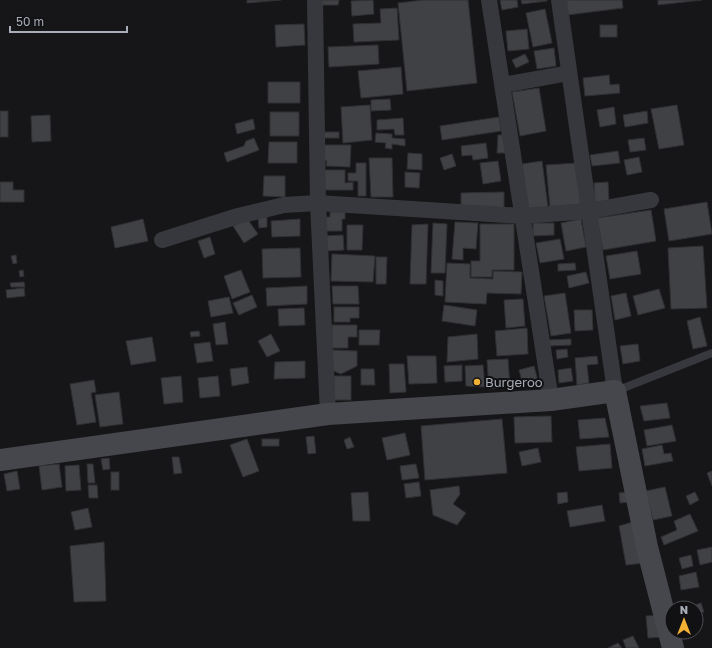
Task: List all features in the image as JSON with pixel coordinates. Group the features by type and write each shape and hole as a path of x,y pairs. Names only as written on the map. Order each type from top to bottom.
{"main road":[{"path":"0,460 328,414 551,400 615,391 647,547 673,648"}],"street":[{"path":"315,0 318,203 328,414"},
{"path":"489,0 551,400"},
{"path":"559,0 588,211 615,391"},
{"path":"503,85 569,73"},
{"path":"162,240 238,216 284,205 318,203 522,216 588,211 652,200"}],"lane":[{"path":"615,391 712,353"}],"building":[{"path":"247,0 281,0 247,3"},
{"path":"318,0 339,0 338,5 318,5"},
{"path":"373,0 374,14 352,16 351,1"},
{"path":"423,0 468,0 477,83 407,91 398,3"},
{"path":"500,0 517,0 518,7 502,10"},
{"path":"521,0 547,0 547,1 522,4"},
{"path":"565,0 622,0 623,8 567,15"},
{"path":"658,0 702,0 658,5"},
{"path":"397,8 399,40 354,42 353,24 381,23 380,9"},
{"path":"545,9 552,43 533,47 526,13"},
{"path":"304,24 305,45 276,47 275,25"},
{"path":"600,25 617,25 617,37 600,37"},
{"path":"527,29 529,49 508,51 506,31"},
{"path":"378,45 379,64 329,67 328,47"},
{"path":"554,48 556,66 537,69 534,51"},
{"path":"525,54 529,62 516,68 512,60"},
{"path":"401,67 403,94 361,98 358,71"},
{"path":"609,75 610,85 619,84 620,93 585,96 583,78"},
{"path":"268,82 300,82 300,103 268,103"},
{"path":"539,88 546,131 520,136 512,92"},
{"path":"390,99 391,110 371,111 371,100"},
{"path":"370,105 372,140 343,143 341,107"},
{"path":"677,105 684,145 659,149 651,109"},
{"path":"614,107 616,124 600,127 597,110"},
{"path":"0,111 8,111 8,137 0,137"},
{"path":"647,111 648,123 625,127 623,115"},
{"path":"270,112 299,112 299,136 270,136"},
{"path":"50,115 51,141 32,142 31,116"},
{"path":"499,117 501,131 442,140 440,126"},
{"path":"403,118 404,135 395,135 394,129 377,130 377,120"},
{"path":"253,119 255,129 237,134 235,124"},
{"path":"322,132 339,132 339,138 322,138"},
{"path":"376,133 392,134 392,138 405,139 405,146 392,144 392,149 385,148 386,143 375,142"},
{"path":"498,135 505,135 505,153 497,153"},
{"path":"254,138 259,150 227,162 224,153 244,146 246,141"},
{"path":"644,138 646,150 630,152 628,140"},
{"path":"269,142 297,142 297,163 268,163"},
{"path":"486,143 488,158 473,160 472,155 462,156 461,146"},
{"path":"323,145 351,145 350,167 326,166 327,161 322,161"},
{"path":"618,151 620,163 592,166 590,155"},
{"path":"408,153 422,154 422,170 407,169"},
{"path":"452,154 456,166 444,170 440,158"},
{"path":"639,157 642,172 627,175 624,160"},
{"path":"369,158 392,158 393,197 371,197"},
{"path":"498,161 501,181 483,184 480,163"},
{"path":"542,161 548,207 528,210 522,164"},
{"path":"356,163 366,163 366,196 358,196 358,181 348,181 348,173 356,173"},
{"path":"577,163 581,204 550,207 546,165"},
{"path":"324,170 345,170 345,183 353,182 353,190 324,190"},
{"path":"405,172 420,173 419,188 405,187"},
{"path":"264,176 285,176 285,197 263,196"},
{"path":"0,182 13,182 13,190 24,190 24,202 0,202"},
{"path":"608,182 609,202 595,203 594,183"},
{"path":"504,192 504,209 461,209 461,193"},
{"path":"707,202 712,234 669,241 664,209"},
{"path":"651,210 656,241 603,250 597,218"},
{"path":"330,212 345,212 345,219 342,219 342,231 324,231 324,217 330,217"},
{"path":"267,216 267,227 259,228 258,217"},
{"path":"246,217 258,234 244,243 233,226"},
{"path":"143,219 148,241 115,248 111,227"},
{"path":"300,219 300,236 272,237 271,221"},
{"path":"581,219 586,247 566,251 561,223"},
{"path":"455,222 478,223 476,249 463,248 463,260 452,259"},
{"path":"433,223 447,224 445,273 431,273"},
{"path":"533,223 554,223 554,235 533,236"},
{"path":"428,224 426,284 410,284 412,225"},
{"path":"480,224 514,224 514,270 492,270 492,277 471,277 471,261 480,261"},
{"path":"347,225 363,225 362,250 347,250"},
{"path":"343,235 344,250 325,251 324,236"},
{"path":"210,237 215,254 204,258 198,241"},
{"path":"560,239 564,259 540,263 536,243"},
{"path":"703,246 707,308 671,309 668,248"},
{"path":"300,248 301,277 263,278 262,249"},
{"path":"637,251 641,274 610,279 606,256"},
{"path":"332,254 375,256 373,282 331,281"},
{"path":"16,255 17,263 13,264 11,256"},
{"path":"376,257 387,257 386,284 376,284"},
{"path":"447,263 470,264 470,278 493,279 493,271 522,272 521,294 487,293 486,304 445,302"},
{"path":"575,263 576,270 558,271 558,264"},
{"path":"23,270 24,276 20,277 19,271"},
{"path":"241,270 250,292 232,299 224,276"},
{"path":"586,272 589,283 569,288 567,276"},
{"path":"435,280 443,281 443,296 435,295"},
{"path":"24,282 25,287 11,287 10,283"},
{"path":"307,286 307,304 267,306 266,288"},
{"path":"332,286 358,286 359,304 333,304"},
{"path":"24,288 25,296 7,298 6,290"},
{"path":"659,289 665,308 638,315 633,296"},
{"path":"565,293 571,333 551,336 544,296"},
{"path":"626,293 631,316 615,320 611,296"},
{"path":"252,295 257,307 239,315 233,303"},
{"path":"229,297 233,313 211,317 208,301"},
{"path":"523,299 525,326 506,328 504,300"},
{"path":"444,305 477,310 475,326 442,321"},
{"path":"334,307 359,307 359,318 350,318 350,322 334,322"},
{"path":"304,308 305,325 279,326 278,309"},
{"path":"574,310 592,310 593,330 575,331"},
{"path":"700,317 707,346 693,349 687,321"},
{"path":"225,322 228,344 216,345 213,324"},
{"path":"332,325 357,325 357,337 348,337 348,348 332,348"},
{"path":"527,328 528,354 497,356 495,331"},
{"path":"359,330 380,330 379,345 359,345"},
{"path":"199,331 200,336 191,337 190,332"},
{"path":"271,334 280,351 267,357 258,341"},
{"path":"477,334 478,359 447,362 448,337"},
{"path":"152,337 156,361 131,365 126,341"},
{"path":"571,339 571,345 549,346 549,340"},
{"path":"210,342 213,361 197,363 194,344"},
{"path":"638,344 640,361 623,364 620,346"},
{"path":"567,349 568,357 557,359 556,350"},
{"path":"332,350 357,351 357,366 341,374 331,370"},
{"path":"407,356 436,356 437,383 409,384"},
{"path":"597,356 598,364 587,365 589,383 577,385 575,358"},
{"path":"508,359 510,387 489,389 487,360"},
{"path":"305,361 305,378 274,379 275,362"},
{"path":"389,364 404,364 406,392 390,393"},
{"path":"462,365 462,381 445,382 444,366"},
{"path":"483,365 485,387 466,386 465,366"},
{"path":"534,366 538,381 523,385 519,370"},
{"path":"247,367 249,383 232,386 230,369"},
{"path":"571,368 573,381 559,383 558,370"},
{"path":"361,369 374,369 375,385 361,385"},
{"path":"181,376 183,402 164,404 161,378"},
{"path":"218,376 220,396 200,398 198,378"},
{"path":"334,376 351,376 351,400 334,400"},
{"path":"94,380 96,392 91,393 96,422 77,425 70,384"},
{"path":"119,392 123,424 100,427 95,395"},
{"path":"667,403 670,418 644,421 640,406"},
{"path":"551,416 552,442 515,443 514,417"},
{"path":"605,418 609,437 580,439 578,420"},
{"path":"502,419 507,473 425,480 421,426"},
{"path":"672,425 676,441 647,446 644,430"},
{"path":"405,433 410,455 387,460 382,438"},
{"path":"314,436 316,453 308,454 306,437"},
{"path":"350,437 354,447 347,449 344,440"},
{"path":"247,439 259,471 243,477 230,445"},
{"path":"262,439 279,439 279,446 262,446"},
{"path":"610,444 612,468 579,471 576,447"},
{"path":"662,445 664,454 671,453 673,461 645,466 642,449"},
{"path":"538,448 541,462 522,466 519,452"},
{"path":"172,457 179,457 182,473 174,474"},
{"path":"109,458 110,469 103,470 101,459"},
{"path":"59,464 62,487 42,490 39,466"},
{"path":"87,464 93,464 95,483 88,483"},
{"path":"416,464 419,478 402,480 400,466"},
{"path":"79,465 81,490 66,491 65,466"},
{"path":"17,471 20,489 7,491 4,474"},
{"path":"712,471 712,486 707,473"},
{"path":"111,472 119,472 119,490 111,490"},
{"path":"419,482 421,496 406,498 404,484"},
{"path":"88,485 97,485 98,498 89,498"},
{"path":"459,486 460,494 453,504 466,513 457,525 433,515 430,490"},
{"path":"665,487 672,516 653,520 646,491"},
{"path":"368,492 370,521 353,521 351,493"},
{"path":"567,492 568,502 558,504 557,493"},
{"path":"629,492 630,502 620,503 619,493"},
{"path":"695,492 699,500 690,505 686,496"},
{"path":"602,505 605,521 570,527 567,511"},
{"path":"88,508 92,527 75,530 71,512"},
{"path":"690,514 698,531 664,545 661,537 677,530 674,521"},
{"path":"636,521 645,563 626,565 619,526"},
{"path":"104,542 106,601 74,602 70,546"},
{"path":"712,547 712,562 700,565 697,550"},
{"path":"691,555 693,566 682,569 679,558"},
{"path":"696,572 699,587 681,590 679,576"},
{"path":"660,615 662,637 648,638 646,616"},
{"path":"633,636 639,648 626,648 623,640"},
{"path":"618,643 622,648 608,648"}],"place":[{"name":"Burgeroo","path":"477,382"}]}
